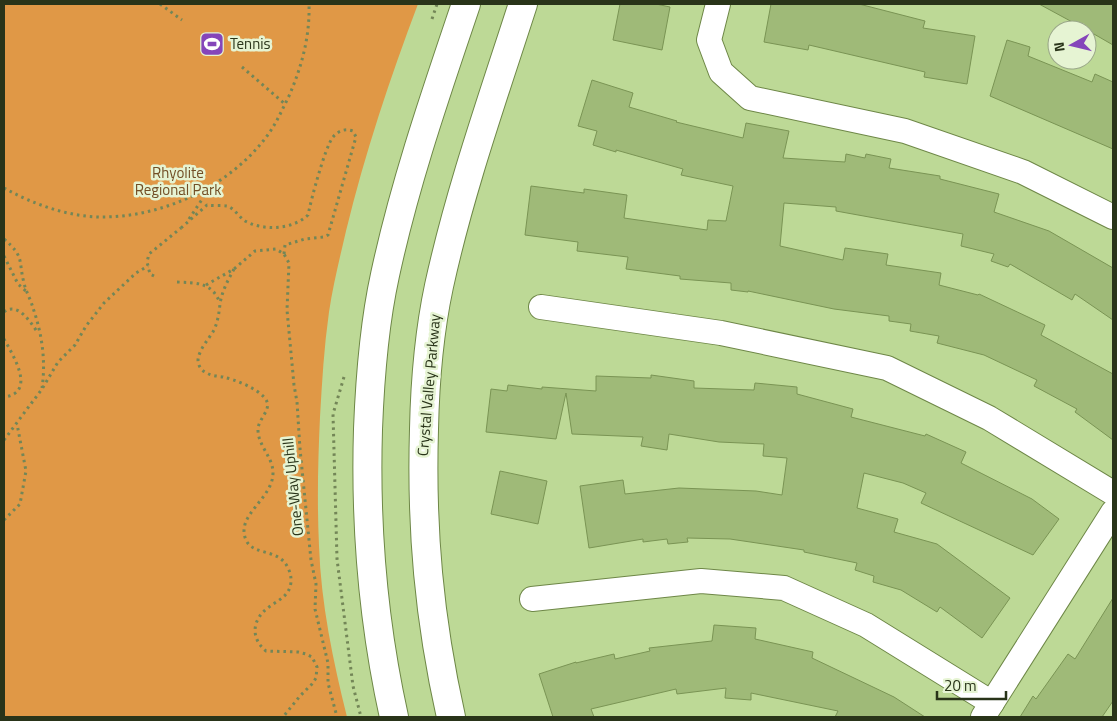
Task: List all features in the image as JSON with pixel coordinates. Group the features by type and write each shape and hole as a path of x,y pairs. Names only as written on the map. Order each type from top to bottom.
{"main road":[{"path":"394,717 378,634 372,589 368,529 369,401 374,341 384,276 416,153 466,4"},
{"name":"Crystal Valley Parkway","path":"451,717 434,635 428,583 422,470 424,404 439,288 467,178 523,4"}],"street":[{"path":"718,4 709,40 721,72 750,98 905,130 1023,172 1113,217"},
{"path":"541,307 722,333 886,368 989,418 1113,493"},
{"path":"532,599 701,581 784,588 866,625 988,710 1113,512"}],"path":[{"path":"160,4 182,20"},
{"path":"4,188 31,202 57,210 101,217 123,216 162,207 209,188 252,154 268,135 285,104 303,58 307,36 309,4"},
{"path":"242,67 285,104"},
{"path":"154,276 150,274 148,266 149,254 207,206 228,206 246,221 266,228 287,226 302,220 308,215 329,142 338,132 353,130 356,138 328,235 286,244 284,254 276,249 255,251 234,269 206,285"},
{"path":"181,228 191,217 209,188"},
{"path":"4,239 12,246 22,264 23,281 34,310 44,358 42,389"},
{"name":"One-Way Uphill","path":"284,254 289,263 287,310 294,385 298,402 300,450 316,584 315,609 328,663 328,683 337,717"},
{"path":"4,256 18,284 27,292"},
{"path":"4,440 42,389 58,362 75,345 86,326 104,303 136,273 148,266"},
{"path":"234,269 225,287 214,329 200,351 198,364 206,373 234,380 250,388 265,398 267,403 268,409 259,422 258,433 263,447 269,455 274,474 265,496 246,519 244,532 249,545 282,559 290,572 292,580 288,591 277,602 267,608 259,618 255,627 255,636 257,643 266,651 306,654 312,657 317,667 316,678 284,717"},
{"path":"177,282 206,285 213,291 220,304"},
{"path":"4,312 7,309 17,310 26,316 40,336"},
{"path":"4,339 21,376 18,390 10,396 4,397"},
{"path":"4,520 20,504 26,472 17,423"}],"green space":[{"name":"Rhyolite Regional Park","path":"4,4 418,4 388,88 361,173 337,271 323,364 318,465 320,568 328,632 347,717 4,717"}],"building":[{"path":"620,4 656,4 670,7 662,50 613,40"},
{"path":"771,4 859,4 925,21 923,28 975,36 967,84 924,77 925,72 809,45 808,50 764,42"},
{"path":"1039,4 1113,4 1113,45 1097,36 1097,20 1069,20"},
{"path":"1007,40 1030,47 1028,56 1047,64 1047,70 1062,70 1092,82 1095,74 1113,82 1113,149 990,96"},
{"path":"592,80 633,93 629,107 676,122 743,138 746,123 789,131 783,158 845,162 846,154 865,158 866,154 891,159 889,168 940,176 940,179 999,194 994,212 1049,231 1113,268 1113,320 1075,294 1072,300 1010,264 1008,267 991,261 994,254 961,246 963,234 836,211 836,207 784,203 780,246 843,260 845,248 888,254 886,265 941,273 939,285 979,294 1045,325 1041,335 1113,374 1113,440 1075,412 1077,409 1034,386 1037,380 984,355 937,343 939,336 910,331 911,324 889,321 889,316 834,309 748,291 731,290 731,283 680,279 680,276 626,269 628,257 577,251 578,242 525,235 531,186 584,193 584,189 627,195 624,218 707,230 708,220 726,221 733,186 681,175 683,169 593,145 597,131 578,126"},
{"path":"651,375 694,381 694,388 754,390 755,383 797,387 797,394 853,409 851,417 925,436 926,434 966,452 961,463 1032,499 1059,519 1033,555 921,503 926,493 903,483 864,473 857,508 898,519 894,532 937,544 1010,598 982,638 940,607 937,612 901,590 873,582 874,576 855,570 857,563 804,552 804,550 730,539 687,538 688,542 668,544 667,539 643,542 643,539 589,548 580,486 623,480 625,494 679,488 756,491 782,495 787,458 763,456 764,444 719,442 669,434 667,450 641,446 643,437 572,434 566,393 556,439 486,432 491,389 507,391 508,385 542,389 542,387 596,391 596,376 651,378"},
{"path":"500,471 547,481 538,524 491,514"},
{"path":"1113,598 1113,701 1102,717 1020,717 1033,696 1036,699 1068,654 1075,659"},
{"path":"714,625 756,628 755,639 813,652 812,658 894,697 925,717 835,717 838,711 751,693 751,700 725,698 726,688 677,694 676,689 591,709 594,717 553,717 539,674 576,662 614,654 615,659 650,651 649,648 712,641"}],"place":[{"name":"Tennis","path":"212,44"}]}
